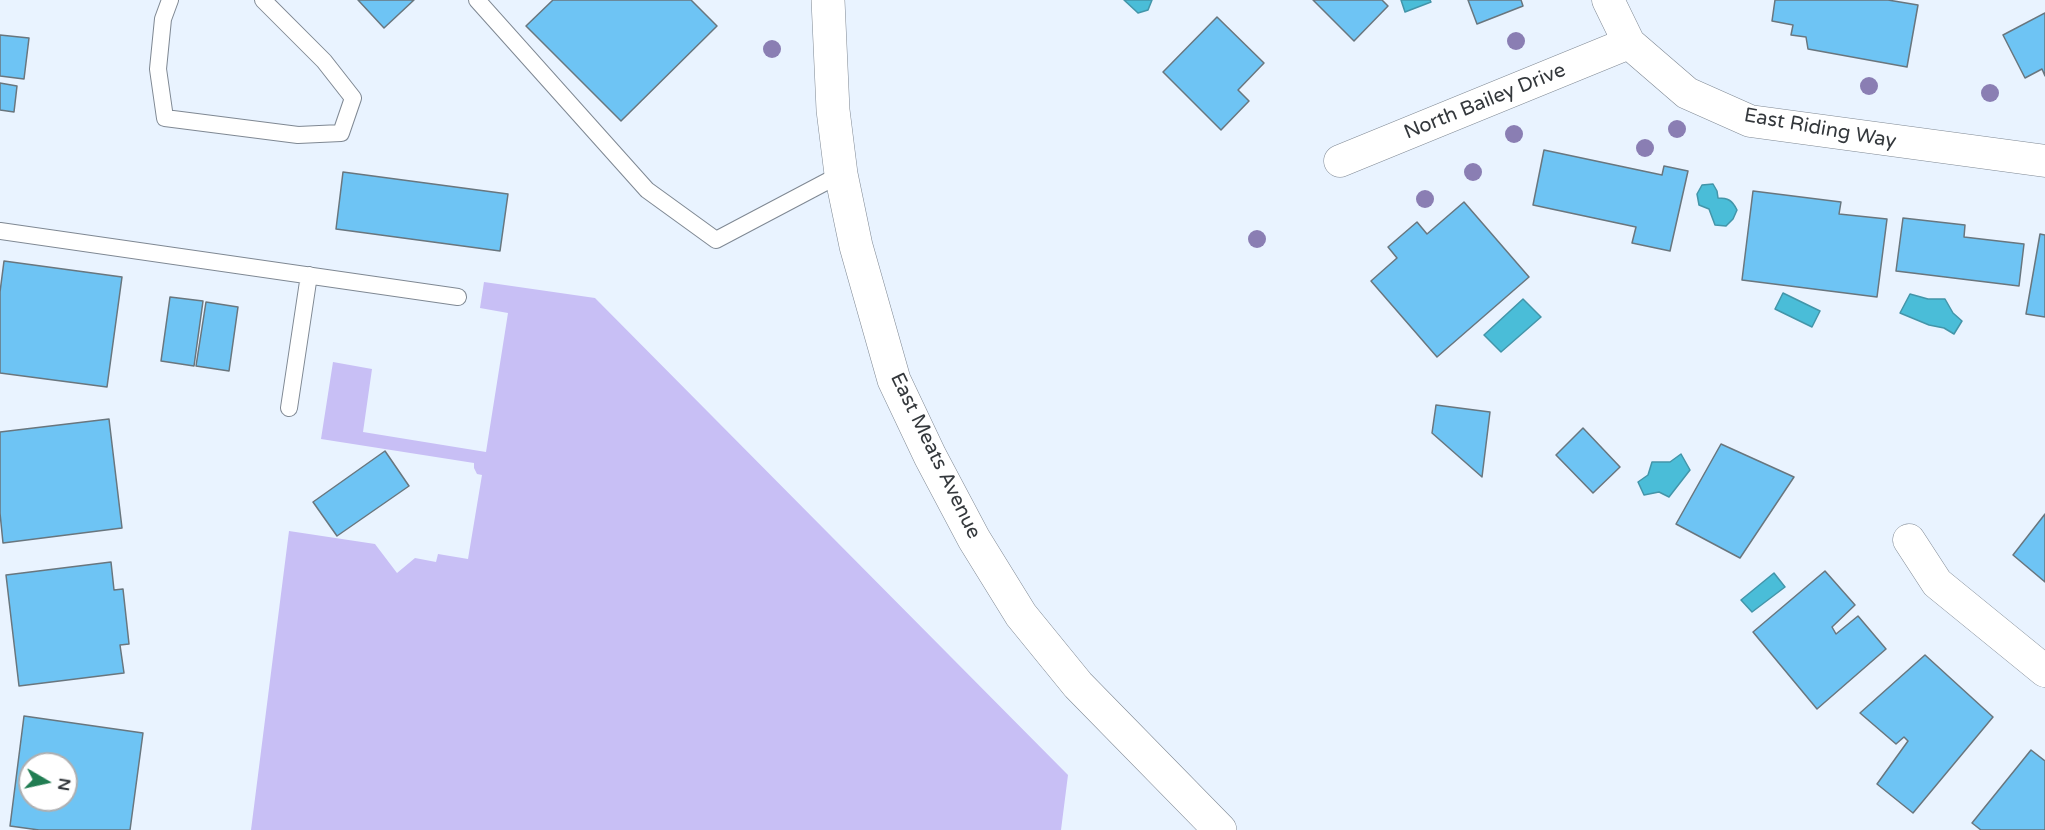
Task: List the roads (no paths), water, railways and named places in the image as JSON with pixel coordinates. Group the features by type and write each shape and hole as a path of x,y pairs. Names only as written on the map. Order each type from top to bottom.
{"street":[{"name":"East Meats Avenue","path":"828,0 833,110 841,174 858,256 894,380 930,456 974,539 1022,615 1078,685 1220,830"},
{"name":"East Riding Way","path":"1608,0 1629,43 1687,93 1750,121 2045,161"},
{"name":"North Bailey Drive","path":"1340,161 1629,43"},
{"path":"1909,540 1936,583 2045,671"}],"lane":[{"path":"170,0 163,19 158,69 165,118 298,135 340,133 353,98 324,61 263,0"},
{"path":"477,0 647,190 716,240 841,174"},
{"path":"0,231 458,297"},
{"path":"289,408 309,275"}],"water":[{"path":"1124,0 1152,0 1148,10 1138,13"},
{"path":"1401,0 1430,0 1431,2 1405,12"},
{"path":"1713,184 1718,198 1729,200 1737,210 1733,219 1726,226 1715,225 1709,209 1699,205 1697,194 1702,185"},
{"path":"1783,293 1820,311 1812,327 1775,309"},
{"path":"1910,294 1928,299 1945,299 1953,313 1962,321 1954,334 1944,328 1929,325 1900,313"},
{"path":"1523,299 1541,317 1501,352 1484,335"},
{"path":"1681,454 1690,470 1669,497 1659,492 1644,495 1638,482 1648,475 1652,462 1670,462"},
{"path":"1774,573 1785,587 1752,612 1741,600"}]}
